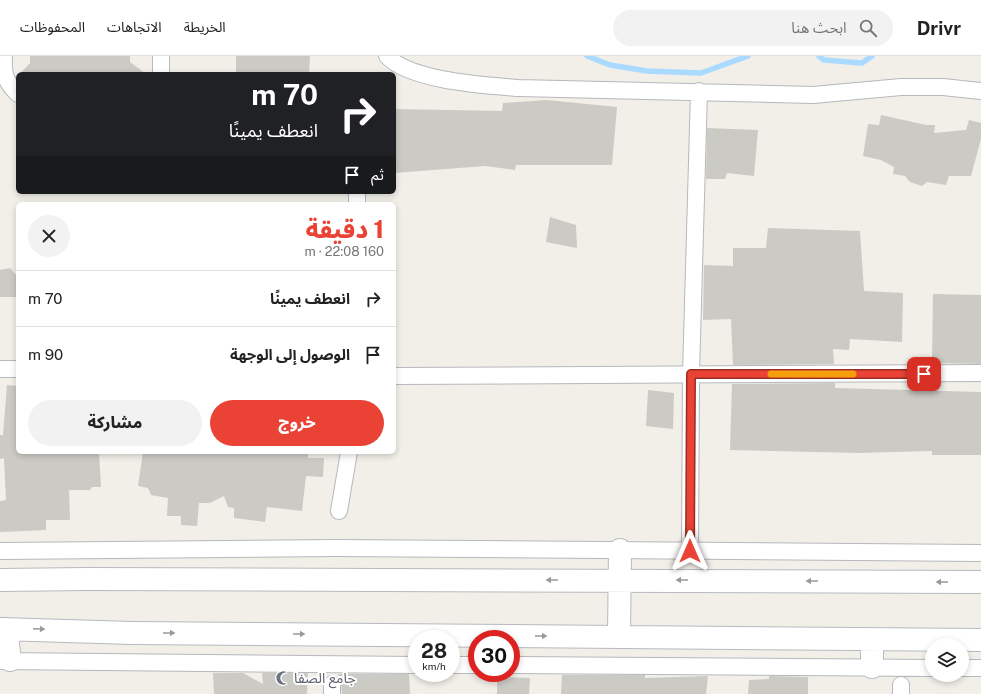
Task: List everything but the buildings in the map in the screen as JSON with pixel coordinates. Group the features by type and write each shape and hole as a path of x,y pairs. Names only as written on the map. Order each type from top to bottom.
{"main road":[{"path":"619,636 620,550"},
{"path":"0,580 620,580 981,582"},
{"path":"5,660 3,629 140,633 981,640"},
{"path":"872,639 872,667"}],"street":[{"path":"4,56 3,73 16,92"},
{"path":"161,56 161,72"},
{"path":"390,65 435,77 471,84 573,90 698,91 814,95 901,87 929,87 981,91"},
{"path":"690,551 691,374 698,91"},
{"path":"0,369 16,369"},
{"path":"396,376 981,374"},
{"path":"339,511 349,454"},
{"path":"0,551 336,548 981,553"},
{"path":"5,660 408,665"},
{"path":"520,665 925,668"},
{"path":"969,668 981,668"}],"waterway":[{"path":"587,56 610,65 647,71 701,73 748,56"},
{"path":"819,56 824,60 862,63 872,56"}],"slow traffic":[{"path":"771,374 853,374"}],"place":[{"name":"جامع الصفا","path":"283,678"}],"route":[{"path":"690,551 691,374 924,374"}]}
